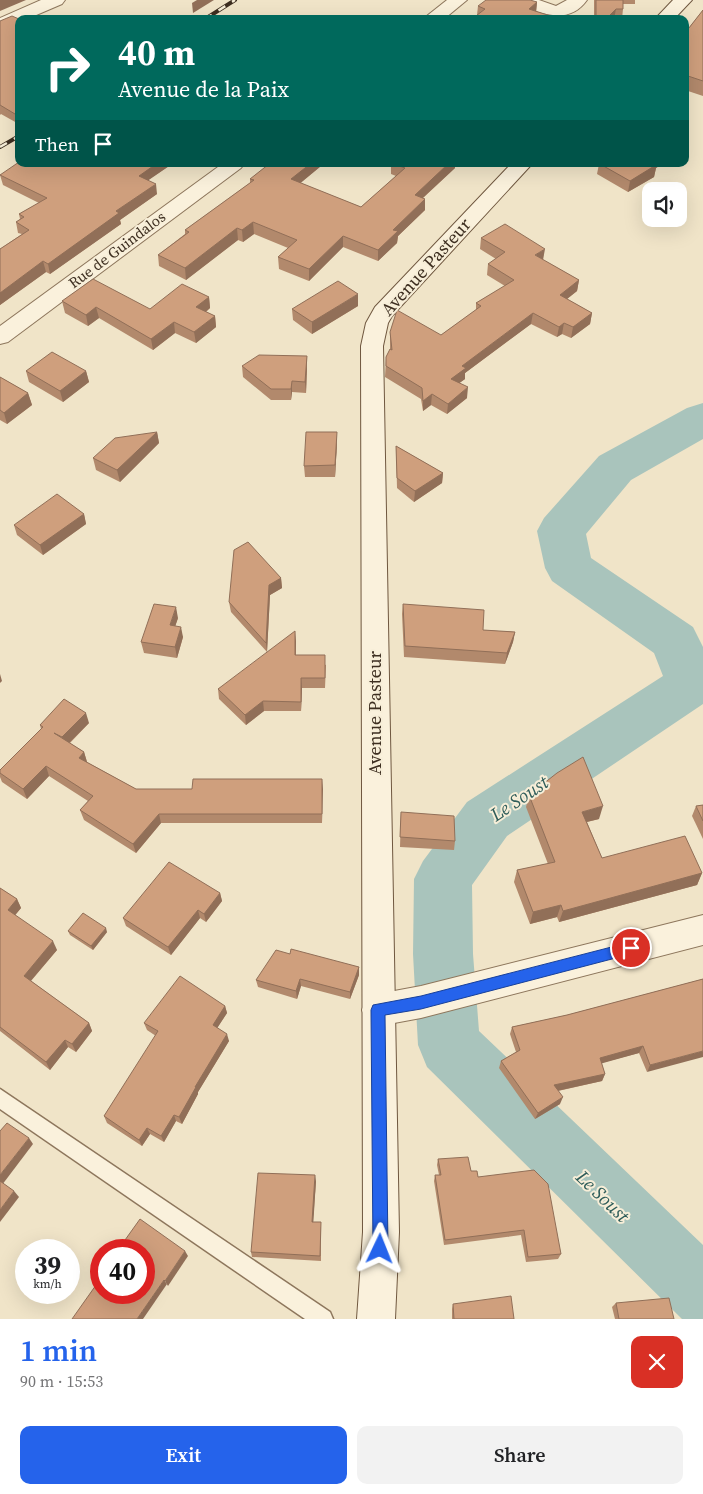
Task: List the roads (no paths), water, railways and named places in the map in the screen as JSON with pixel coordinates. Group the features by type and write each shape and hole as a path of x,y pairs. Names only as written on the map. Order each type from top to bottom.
{"street":[{"path":"21,15 56,0"},
{"path":"437,15 458,0"},
{"path":"521,0 555,11 563,11 578,0"},
{"path":"668,15 683,0"},
{"path":"0,24 15,18"},
{"name":"Rue de Guindalos","path":"0,337 230,167"},
{"name":"Avenue Pasteur","path":"376,1319 381,1232 372,346 377,323 383,312 519,167"},
{"path":"378,1010 421,1002 703,930"}],"lane":[{"path":"0,1098 323,1319"}],"waterway":[{"name":"Le Soust","path":"703,419 615,468 561,531 569,568 675,641 692,684 487,819 443,879 443,954 449,1045 703,1293"}],"railway":[{"path":"211,15 235,0"},
{"path":"0,147 15,138"}]}
